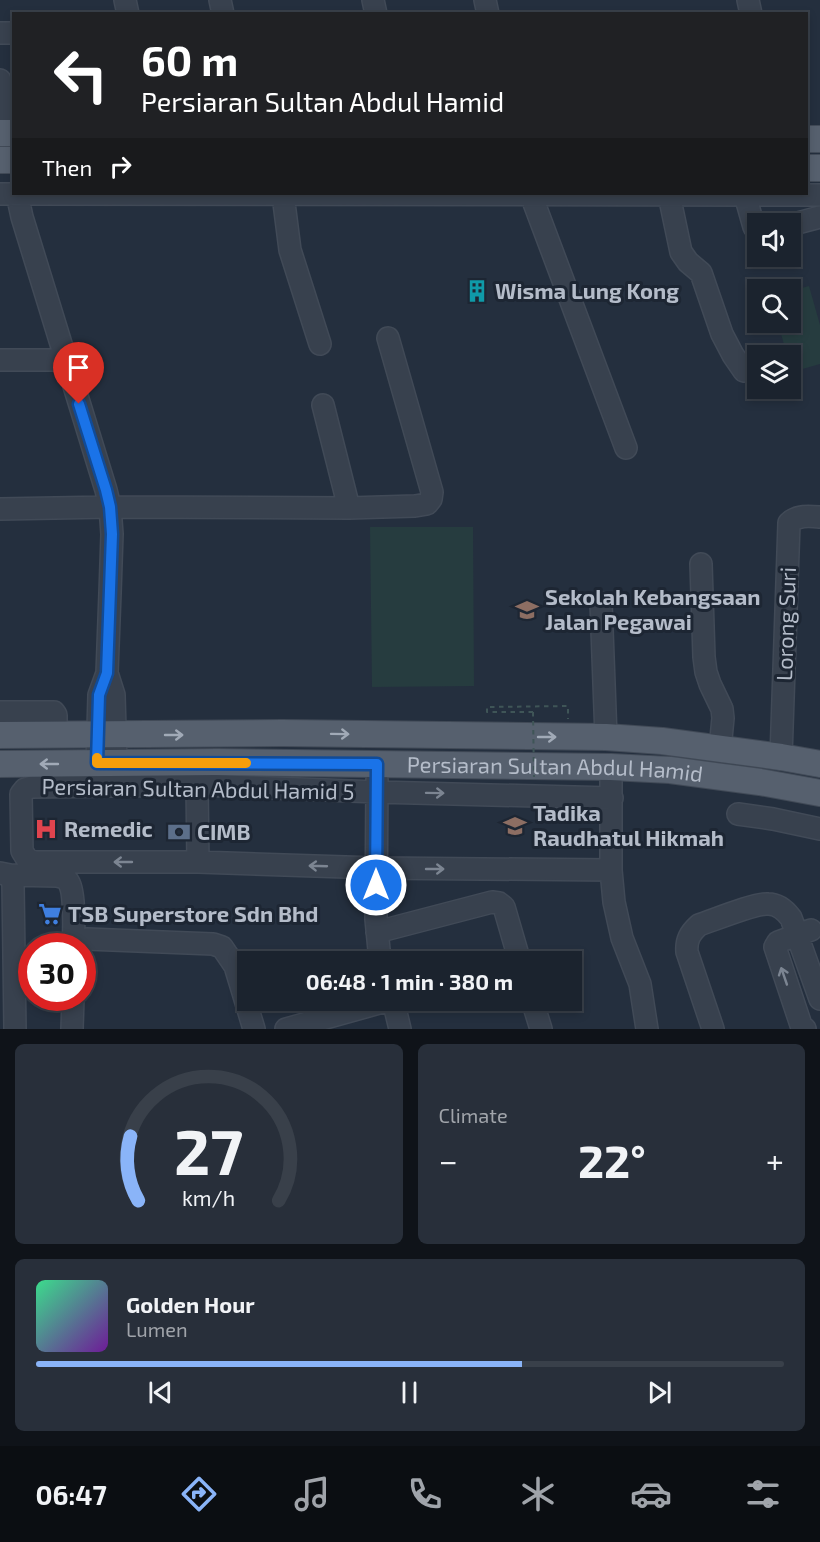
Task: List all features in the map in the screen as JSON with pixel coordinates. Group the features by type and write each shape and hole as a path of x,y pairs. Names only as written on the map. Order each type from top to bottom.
{"main road":[{"name":"Persiaran Sultan Abdul Hamid","path":"0,735 282,733 606,737 662,741 819,764"},
{"name":"Persiaran Sultan Abdul Hamid","path":"0,764 377,764 611,767 670,770 816,792"},
{"path":"816,792 819,764"}],"street":[{"path":"0,80 9,102 8,133"},
{"path":"17,195 110,507 112,534 107,673 99,695 107,735 107,763"},
{"path":"283,195 290,250 320,344"},
{"path":"519,195 626,448"},
{"path":"744,371 722,334 701,273 688,262 681,252 669,195 820,195"},
{"path":"745,195 750,213"},
{"path":"801,222 820,217"},
{"path":"0,509 349,508 427,504 432,492 388,338"},
{"path":"0,360 66,360"},
{"path":"323,405 349,508"},
{"name":"Lorong Suri","path":"782,757 789,523 804,516 820,517"},
{"path":"701,564 704,657 710,684 722,709 720,749"},
{"path":"601,603 606,737"},
{"path":"0,712 54,712 56,735"},
{"path":"377,764 376,919 380,951"},
{"path":"611,767 611,870 614,902 622,938 640,984 647,1029"},
{"path":"197,785 198,862 376,868 611,870"},
{"name":"Persiaran Sultan Abdul Hamid 5","path":"198,862 34,862 27,859 22,851 21,794 25,789 32,787 197,785 612,798"},
{"path":"738,814 815,828 816,792"},
{"path":"5,874 57,876 69,881 78,933"},
{"path":"5,874 13,884 15,1029"},
{"path":"377,932 492,902 504,907 513,951"},
{"path":"713,1029 687,952 687,940 693,930 699,926 762,904 776,905 787,912 805,932 820,999"},
{"path":"805,932 775,945 801,1025 805,1029"},
{"path":"96,943 213,944 222,947 235,966 254,1029"},
{"path":"72,1029 73,1011"},
{"path":"286,1029 332,1023 363,1011"},
{"path":"394,1011 400,1029"},
{"path":"535,1011 541,1029"},
{"path":"810,1029 820,1026"}],"path":[{"path":"534,777 533,711 487,712 487,707 568,706 568,737"}],"green space":[{"path":"809,286 820,325 820,364 801,369 801,345 784,345 781,333 801,333 801,288"},
{"path":"370,527 473,527 474,686 372,687"}],"slow traffic":[{"path":"97,758 97,763 246,763"}],"place":[{"name":"Wisma Lung Kong","path":"477,291"},
{"name":"Sekolah Kebangsaan Jalan Pegawai","path":"527,610"},
{"name":"Tadika Raudhatul Hikmah","path":"515,826"},
{"name":"Remedic","path":"46,829"},
{"name":"CIMB","path":"179,832"},
{"name":"TSB Superstore Sdn Bhd","path":"50,914"}],"route":[{"path":"79,404 106,490 112,534 107,673 99,695 97,763 377,764 376,885"}]}
